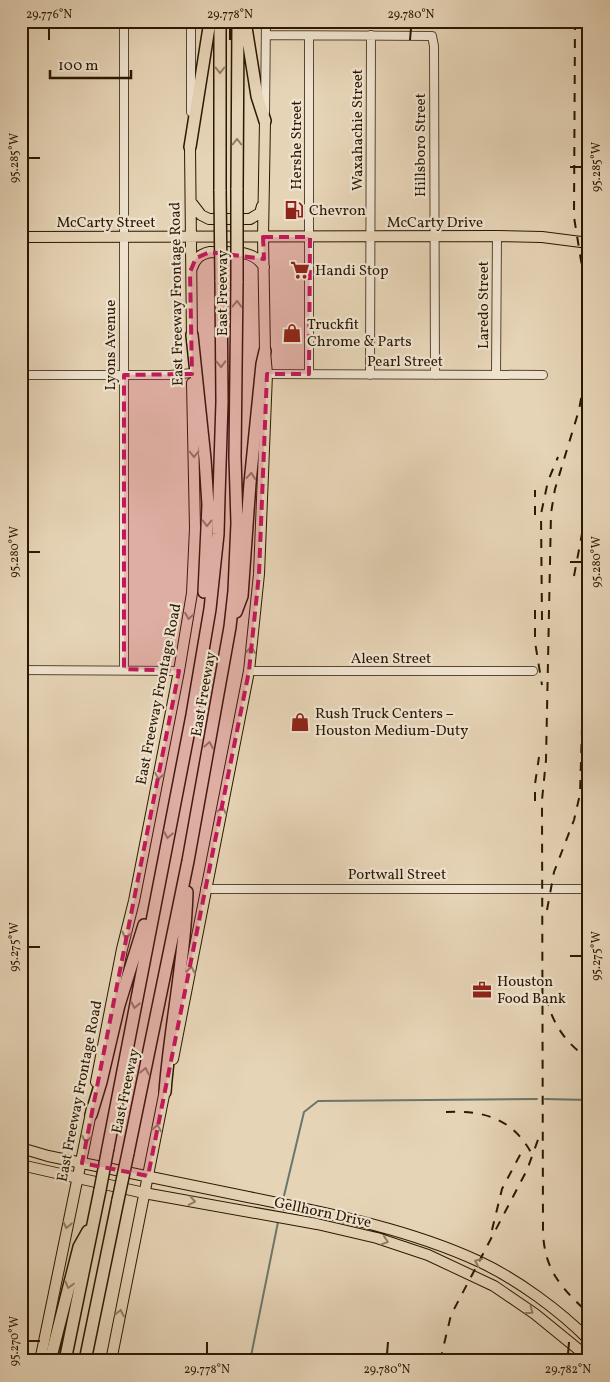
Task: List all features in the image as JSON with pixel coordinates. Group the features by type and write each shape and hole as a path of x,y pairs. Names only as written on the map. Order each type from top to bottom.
{"highway":[{"path":"190,147 210,21"},
{"name":"East Freeway","path":"65,1361 99,1196 210,608 218,534 222,402 220,21"},
{"name":"East Freeway","path":"85,1361 188,861 230,627 234,591 237,523 235,457 238,281 238,21"},
{"path":"245,21 257,96 265,121"},
{"path":"192,335 208,505 200,667"},
{"path":"230,627 242,596 251,473 265,351"},
{"path":"165,1092 186,926 188,861"},
{"path":"90,1115 101,1082 119,1005 161,871"},
{"path":"50,1361 79,1247 93,1224"},
{"path":"90,1361 104,1272"}],"main road":[{"path":"111,1361 144,1193 182,1019 205,889 235,748 249,671 259,574 267,374 263,237 265,121"},
{"name":"East Freeway Frontage Road","path":"40,1361 82,1162 110,1008 134,901 192,593 194,570 194,453 190,272 190,147"},
{"path":"190,201 201,215 209,219 250,219 260,213 264,199"},
{"name":"McCarty Drive","path":"191,238 497,236 542,237 589,243"},
{"name":"McCarty Street","path":"21,237 191,238"},
{"path":"190,272 196,258 203,253 210,252 250,254 259,259 264,267"},
{"name":"Gellhorn Drive","path":"21,1148 320,1212 434,1244 479,1262 522,1287 589,1340"},
{"name":"Gellhorn Drive","path":"21,1164 144,1193 317,1224 364,1235 428,1255 494,1286 534,1314 589,1358"},
{"path":"234,1209 239,1195"},
{"path":"317,1224 320,1212"},
{"path":"364,1235 368,1224"},
{"path":"428,1255 434,1244"},
{"path":"494,1286 499,1273"},
{"path":"568,1340 578,1330"}],"street":[{"name":"Lyons Avenue","path":"124,21 124,669"},
{"name":"East Freeway Frontage Road","path":"190,147 191,21"},
{"path":"265,121 266,21"},
{"path":"266,35 371,36"},
{"name":"Hershe Street","path":"309,36 309,374"},
{"name":"Hillsboro Street","path":"371,36 432,36 434,46 435,375"},
{"name":"Waxahachie Street","path":"370,375 371,36"},
{"name":"Laredo Street","path":"496,374 497,236"},
{"path":"21,375 192,374"},
{"name":"Pearl Street","path":"267,374 543,375"},
{"path":"21,670 179,670"},
{"name":"Aleen Street","path":"249,671 533,671"},
{"name":"Portwall Street","path":"205,889 589,889"}],"highlighted area":[{"path":"263,237 310,237 309,374 267,374 259,574 249,671 148,1176 82,1163 179,671 124,669 124,375 192,374 190,272 196,258 210,252 264,259"}],"waterway":[{"path":"283,1200 304,1112 318,1101 537,1099"},
{"path":"545,1099 589,1100"},
{"path":"250,1361 278,1222"}],"railway":[{"path":"575,21 574,217 584,279 583,388 579,410 555,489 551,513 546,760 542,800 543,1233 544,1247 551,1269 563,1287 589,1314"},
{"path":"542,620 541,514 548,481 558,457"},
{"path":"535,490 535,515"},
{"path":"574,576 589,497"},
{"path":"547,910 554,872 574,820 580,794 588,533"},
{"path":"535,610 535,642 542,685"},
{"path":"535,801 535,784 539,757"},
{"path":"546,997 552,1016 561,1032 573,1047 589,1059"},
{"path":"446,1112 474,1113 498,1120 518,1134 534,1158"},
{"path":"440,1361 451,1315 527,1170 539,1137"},
{"path":"492,1230 502,1189 521,1153"}],"place":[{"name":"Chevron","path":"294,210"},
{"name":"Handi Stop","path":"300,270"},
{"name":"Truckfit Chrome & Parts","path":"292,333"},
{"name":"Rush Truck Centers – Houston Medium-Duty","path":"300,722"},
{"name":"Houston Food Bank","path":"482,990"}]}
